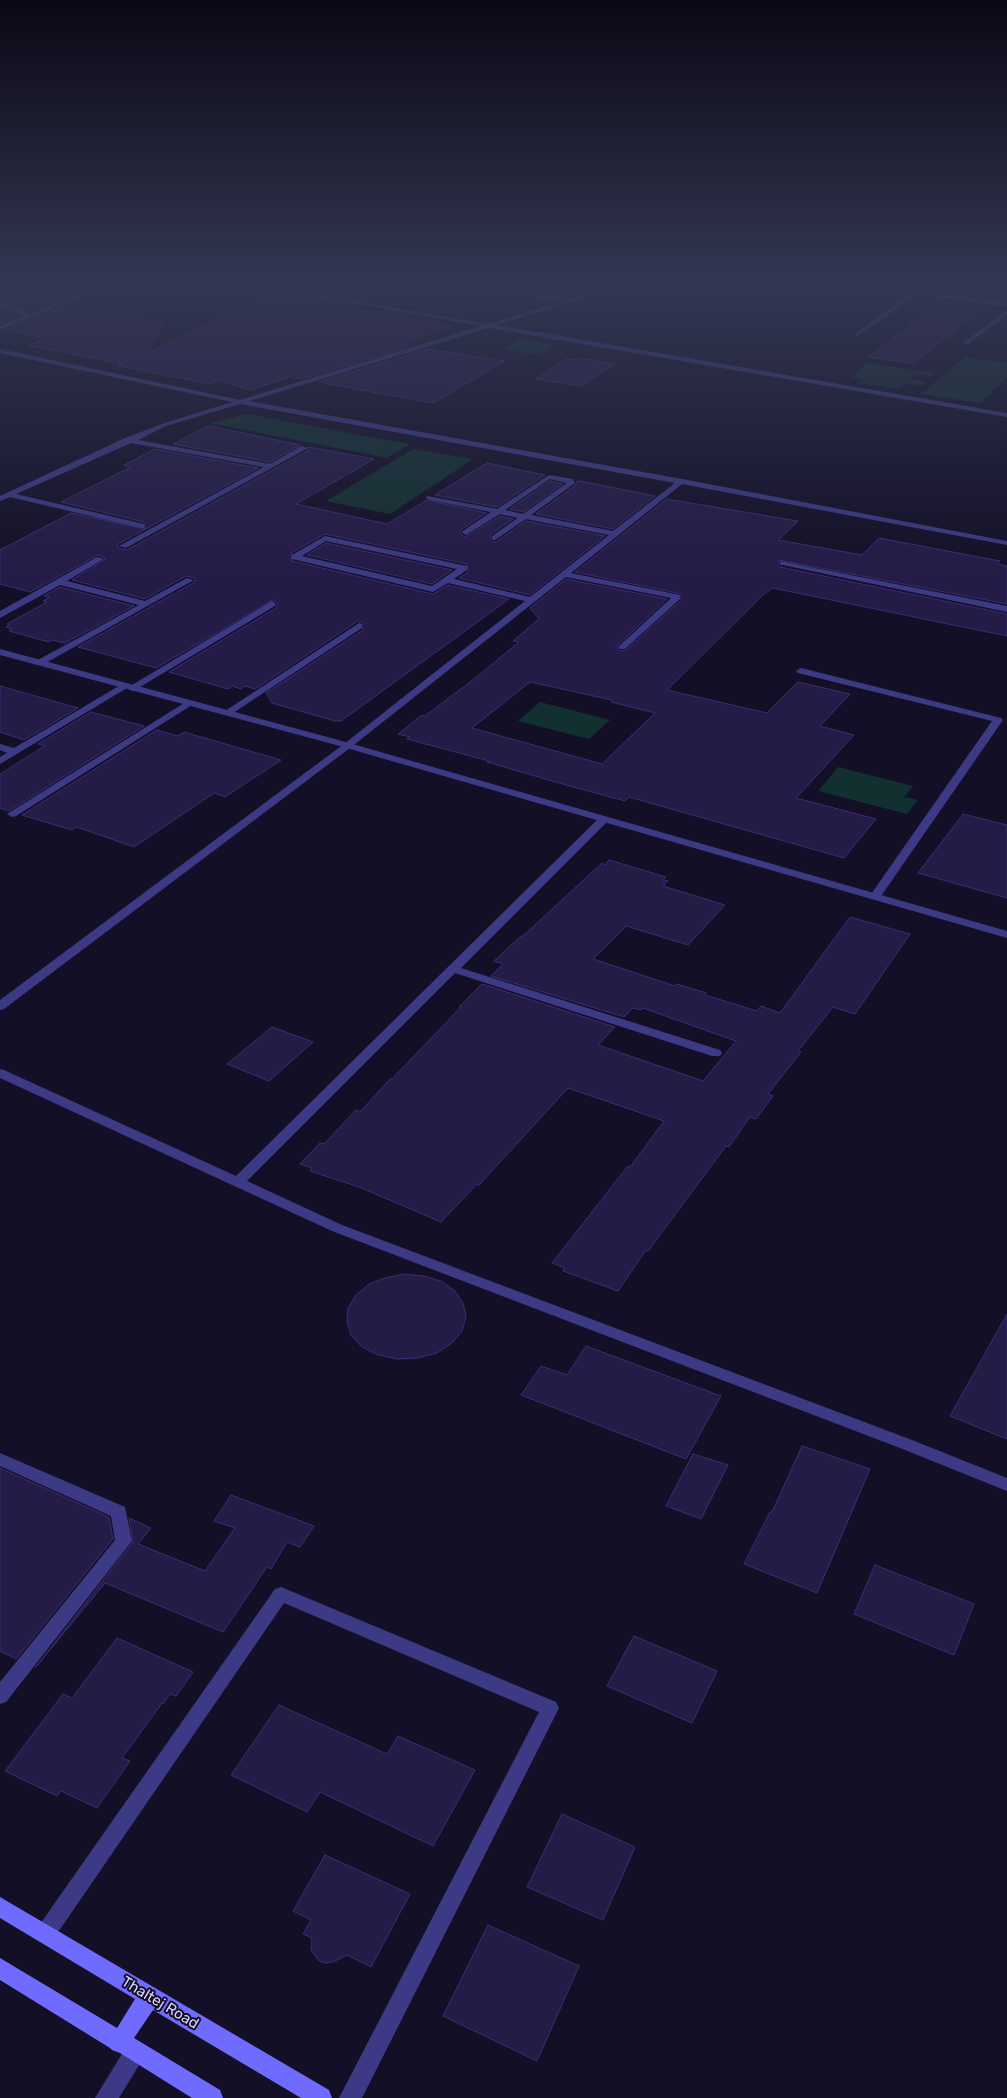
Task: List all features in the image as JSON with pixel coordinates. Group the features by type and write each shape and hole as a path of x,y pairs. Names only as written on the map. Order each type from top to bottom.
{"main road":[{"name":"Thaltej Road","path":"0,1907 321,2098"},
{"path":"0,1968 212,2098"},
{"path":"128,2048 149,1997"}],"street":[{"path":"129,379 236,402 682,481 1007,543"},
{"path":"0,499 164,425 313,379"},
{"path":"797,379 1007,414"},
{"path":"128,440 271,466"},
{"path":"123,546 304,448"},
{"path":"563,466 570,461"},
{"path":"466,533 556,472"},
{"path":"495,538 570,483 570,481 549,477"},
{"path":"0,1006 347,746 682,481"},
{"path":"0,489 11,494 142,526"},
{"path":"430,498 615,534"},
{"path":"447,580 464,568 325,538 295,556 433,589 447,580 532,600"},
{"path":"0,615 100,559"},
{"path":"783,563 1007,609"},
{"path":"565,574 677,597 622,647"},
{"path":"39,663 190,580"},
{"path":"60,582 146,604"},
{"path":"0,761 272,604"},
{"path":"227,713 359,626"},
{"path":"0,652 347,746 1007,935"},
{"path":"801,671 998,720 875,897"},
{"path":"12,814 189,703"},
{"path":"0,748 15,752"},
{"path":"238,1182 604,820"},
{"path":"453,969 716,1054"},
{"path":"0,1073 337,1228 906,1444 1007,1485"},
{"path":"0,1459 118,1512 124,1541 0,1696"},
{"path":"45,1934 280,1594 550,1708 350,2098"},
{"path":"106,2098 128,2048"}],"green space":[{"path":"863,379 911,379 927,382 922,386 907,383 900,389 859,383"},
{"path":"939,379 1006,379 980,403 921,394"},
{"path":"247,414 410,444 387,458 210,423"},
{"path":"413,449 473,459 390,514 326,501"},
{"path":"540,702 610,720 589,739 518,721"},
{"path":"838,767 913,786 904,797 918,800 907,814 818,791"}],"building":[{"path":"184,379 284,379 250,390 219,380 210,384"},
{"path":"328,379 474,379 433,403 318,382"},
{"path":"536,379 592,379 581,386"},
{"path":"209,426 300,445 270,462 173,444"},
{"path":"309,447 374,459 296,504 387,524 427,500 486,513 462,529 460,534 465,537 500,516 513,519 491,534 490,540 492,542 496,542 526,521 605,536 530,595 459,578 468,572 467,564 325,534 291,553 292,561 433,594 448,585 509,599 341,721 335,721 272,703 266,693 363,630 363,622 358,621 255,689 245,686 241,689 232,686 228,689 169,672 276,608 278,604 273,600 156,668 78,647 195,582 195,578 186,576 145,599 72,580 106,559 98,555 30,592 0,584 0,550 71,513 145,529 144,522 61,502 131,467 124,465 155,449 258,468 118,544 118,548 127,550 309,450"},
{"path":"487,463 545,475 497,507 435,495"},
{"path":"550,481 563,484 523,512 510,509"},
{"path":"580,481 655,496 613,529 536,514 576,485 576,482"},
{"path":"667,499 798,521 778,540 862,555 879,538 1000,561 997,564 1007,566 1007,604 779,560 778,565 780,567 1007,614 1007,636 773,588 764,594 667,690 767,713 798,682 850,694 820,726 854,735 796,798 876,819 844,858 629,797 625,801 566,785 487,762 489,761 407,739 410,737 398,734 474,679 519,642 513,641 539,619 530,608 566,579 667,599 616,647 619,651 626,650 681,600 681,594 575,572","holes":["530,682 612,700 611,702 655,713 602,764 472,728"]},
{"path":"326,543 452,570 432,584 307,555"},
{"path":"60,587 134,606 65,643 52,640 49,642 9,631 12,629 6,627 10,625 7,624 47,602 43,601 50,597 44,596"},
{"path":"0,686 78,708 24,740 0,732"},
{"path":"91,712 144,726 9,811 0,808 0,774 45,746 38,744"},
{"path":"157,730 178,736 184,732 281,760 225,797 214,793 134,847 77,827 72,830 22,815"},
{"path":"963,814 1007,825 1007,898 918,873"},
{"path":"609,860 666,877 663,880 668,881 663,886 725,905 688,945 626,926 593,959 675,986 677,984 706,993 705,995 757,1011 761,1006 780,1013 850,917 910,934 855,1014 833,1007 798,1051 801,1052 768,1094 773,1096 756,1119 750,1117 729,1147 726,1146 648,1251 646,1250 618,1291 563,1271 565,1268 552,1263 628,1166 630,1167 664,1121 568,1088 479,1185 477,1184 441,1222 359,1187 310,1171 312,1168 300,1164 320,1143 324,1144 356,1110 360,1112 482,984 615,1027 598,1045 703,1081 736,1041 643,1008 641,1010 633,1008 624,1017 491,976 503,964 494,961 602,863 605,865"},
{"path":"272,1027 313,1042 269,1081 227,1064"},
{"path":"404,1274 424,1276 441,1281 455,1291 463,1303 466,1317 462,1331 452,1343 437,1353 418,1358 397,1359 378,1355 362,1347 351,1335 347,1322 348,1308 356,1295 369,1284"},
{"path":"1007,1314 1007,1439 950,1416"},
{"path":"586,1346 721,1396 686,1459 521,1395 541,1366 567,1375"},
{"path":"802,1446 870,1469 817,1593 744,1564 770,1512 772,1512"},
{"path":"693,1454 728,1465 701,1519 666,1506"},
{"path":"0,1468 109,1517 113,1539 16,1659 0,1651"},
{"path":"231,1495 314,1526 300,1547 287,1542 271,1569 267,1567 223,1632 105,1583 35,1668 133,1542 129,1518 151,1528 138,1544 205,1571 235,1528 214,1521"},
{"path":"875,1565 974,1604 954,1655 854,1614"},
{"path":"634,1636 717,1671 692,1723 607,1686"},
{"path":"117,1638 193,1672 176,1696 170,1694 162,1703 122,1758 130,1761 97,1808 61,1791 57,1796 5,1771 63,1694 72,1698"},
{"path":"279,1705 387,1754 398,1736 475,1770 433,1846 320,1792 307,1812 231,1775"},
{"path":"562,1814 635,1847 603,1920 527,1887"},
{"path":"325,1855 410,1894 371,1967 347,1955 333,1962 319,1961 311,1950 312,1938 303,1934 311,1920 293,1911"},
{"path":"488,1925 579,1966 537,2061 443,2016"}]}
